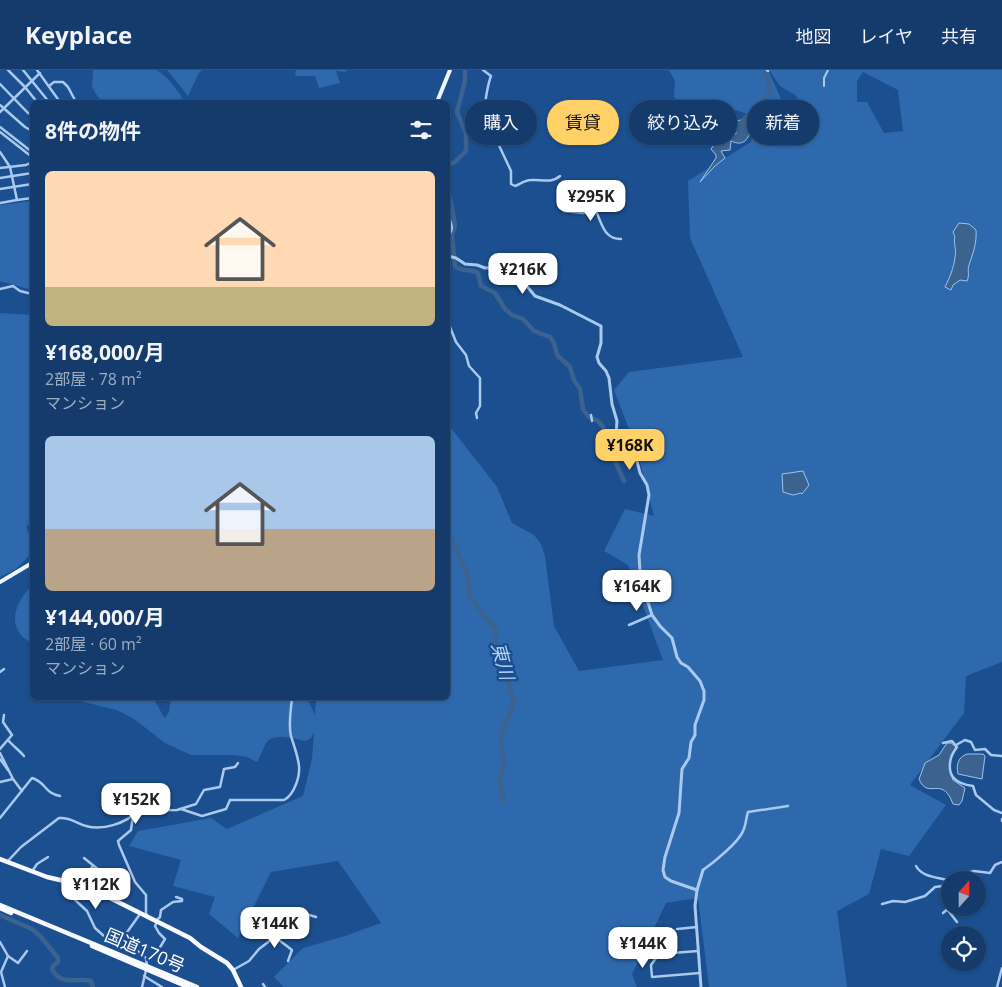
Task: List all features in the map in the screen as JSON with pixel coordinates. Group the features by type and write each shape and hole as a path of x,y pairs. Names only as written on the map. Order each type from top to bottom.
{"highway":[{"name":"国道170号","path":"0,859 46,877 80,884 190,938 206,951 219,957 233,970 240,987"},
{"name":"国道170号","path":"1,907 9,912 146,965 188,987"},
{"name":"国道170号","path":"1,907 197,987"}],"main road":[{"path":"438,100 450,70"},
{"path":"0,582 30,564"}],"street":[{"path":"8,70 35,100"},
{"path":"24,70 47,100"},
{"path":"483,70 491,76 486,102 486,107 491,114 489,124 510,171 511,184 515,186 526,181 555,180 560,176"},
{"path":"824,86 824,78 828,70"},
{"path":"0,112 39,72 59,100"},
{"path":"49,86 54,82 63,82 75,100"},
{"path":"0,84 30,114"},
{"path":"0,105 30,130"},
{"path":"0,127 30,150"},
{"path":"0,132 30,155"},
{"path":"0,152 10,166 17,200"},
{"path":"0,168 30,163"},
{"path":"0,178 30,173"},
{"path":"0,189 30,184"},
{"path":"0,202 30,198"},
{"path":"564,209 564,211 583,213 596,211 606,234 610,238 621,239"},
{"path":"450,218 452,223 450,233"},
{"path":"450,256 465,264 485,268 499,267 521,279 535,296 560,305 601,326 601,339 597,357 609,378 612,404 617,421 616,435 620,443 637,461 650,495 639,555 641,588 646,596 652,616 672,638 677,657 700,681 704,691 704,700 695,725 695,734 691,742 689,758 682,769 679,813 665,857 664,870 665,878 697,890"},
{"path":"0,289 13,286 20,291 30,294"},
{"path":"450,327 456,342 468,358 469,366 480,378 480,406 476,413 477,418"},
{"path":"591,415 592,421"},
{"path":"628,625 652,616"},
{"path":"0,672 4,669"},
{"path":"181,809 202,816 226,809 230,800 259,801 284,800 288,798 296,783 300,767 291,737 292,700"},
{"path":"4,715 3,722 12,735 0,751 13,779 22,791"},
{"path":"8,740 24,756"},
{"path":"956,745 965,740 971,742 975,750 985,749 991,755 1002,756"},
{"path":"943,743 952,741 956,745"},
{"path":"956,745 951,759 953,778 965,786 973,786 976,796 994,810 1002,813"},
{"path":"0,759 12,775"},
{"path":"7,862 21,847 59,818 72,819 88,827 99,827 111,825 133,816 138,811 149,809 171,811 196,804 204,790 220,787 224,769 235,766 238,762"},
{"path":"0,818 32,778 38,779 52,795 60,796"},
{"path":"0,782 13,779"},
{"path":"701,987 695,906 697,890 703,870 741,835 748,812 788,806"},
{"path":"133,816 130,830 118,841 118,845 135,882 146,895 146,913 155,921 155,926 165,939 156,954 146,965"},
{"path":"32,872 37,864 48,856"},
{"path":"84,858 109,878"},
{"path":"986,872 990,873 995,865 1002,862"},
{"path":"80,884 82,878 93,866"},
{"path":"916,866 926,875 941,878"},
{"path":"70,883 74,899 88,911 95,928 110,943 118,945 129,944 146,958 142,987"},
{"path":"882,904 893,901 905,902 925,896 935,887 941,886"},
{"path":"155,921 160,917 161,910 173,902 182,901 182,899 176,897"},
{"path":"118,945 141,914"},
{"path":"233,970 249,961 256,955 259,949 302,916 306,914 316,917"},
{"path":"953,916 957,922"},
{"path":"677,929 697,927"},
{"path":"275,937 292,950 288,961"},
{"path":"0,942 8,956 18,963 27,951"},
{"path":"698,951 660,954 651,965 652,978 700,974"},
{"path":"5,987 1,972 8,956"},
{"path":"997,987 1002,968"},
{"path":"144,976 162,987"}],"shaded area":[{"path":"93,70 156,70 169,80 184,100 97,100 99,99 92,87"},
{"path":"167,70 202,70 188,96"},
{"path":"296,70 347,70 346,72 336,71 340,83 319,88 315,76 295,76"},
{"path":"669,70 768,70 782,100 747,100 747,114 737,110 737,100 676,100 674,97 675,81"},
{"path":"769,70 1002,70 1002,662 966,676 964,713 910,785 946,805 909,856 881,849 869,894 837,911 847,987 709,987 698,898 666,903 632,974 637,987 284,987 274,977 303,948 381,923 338,861 271,872 238,938 209,914 215,897 173,886 181,860 129,846 138,831 211,818 227,829 303,796 312,759 314,732 311,738 306,741 285,737 270,740 266,743 257,762 247,757 234,755 191,755 165,743 134,719 117,710 75,700 153,700 165,718 169,712 171,700 308,700 315,715 316,700 450,700 450,427 497,487 512,523 534,535 541,544 545,556 554,626 579,671 663,660 628,565 604,551 625,509 654,516 637,450 614,390 629,372 743,357 690,238 688,181 747,144 819,145 819,100 799,100 795,95 780,86","holes":["863,72 898,90 903,131 884,133 867,102 857,102 857,81"]},
{"path":"744,118 747,122 747,139 737,143 737,121"},
{"path":"711,145 731,145 730,150 721,151 725,158 700,182 716,158 711,149 713,146"},
{"path":"30,201 30,289 0,281 0,205"},
{"path":"959,223 969,224 976,230 976,239 968,267 967,281 960,280 953,285 951,290 945,287 953,268 955,237 953,232"},
{"path":"0,313 30,315 30,524 26,527 30,536 30,555 16,569 0,577"},
{"path":"803,471 809,485 802,494 793,495 783,492 782,474"},
{"path":"30,588 30,642 18,631 15,623 17,608"},
{"path":"947,743 951,743 956,747 950,763 953,780 965,788 959,805 953,804 949,795 944,791 927,788 919,779 925,763 939,755"},
{"path":"967,754 983,754 985,756 982,779 958,774 958,762"}],"waterway":[{"path":"450,164 455,162 466,151 466,134 457,112 465,81 465,70"},
{"path":"741,124 762,103 771,90 766,74 767,70"},
{"path":"450,198 455,225 450,238"},
{"path":"452,236 455,266 478,273 481,286 495,293 505,309 512,315 523,319 534,331 550,337 554,343 557,355 570,367 574,380 580,389 583,409 588,416 598,421 603,427 609,448 624,481"},
{"name":"東川","path":"450,536 468,575 469,596 497,631 495,638 514,702 501,736 504,767 499,778 504,801"},
{"path":"0,915 32,929 41,937 58,958 58,962 53,966 52,970 57,975 66,980 91,981 93,987"}]}
